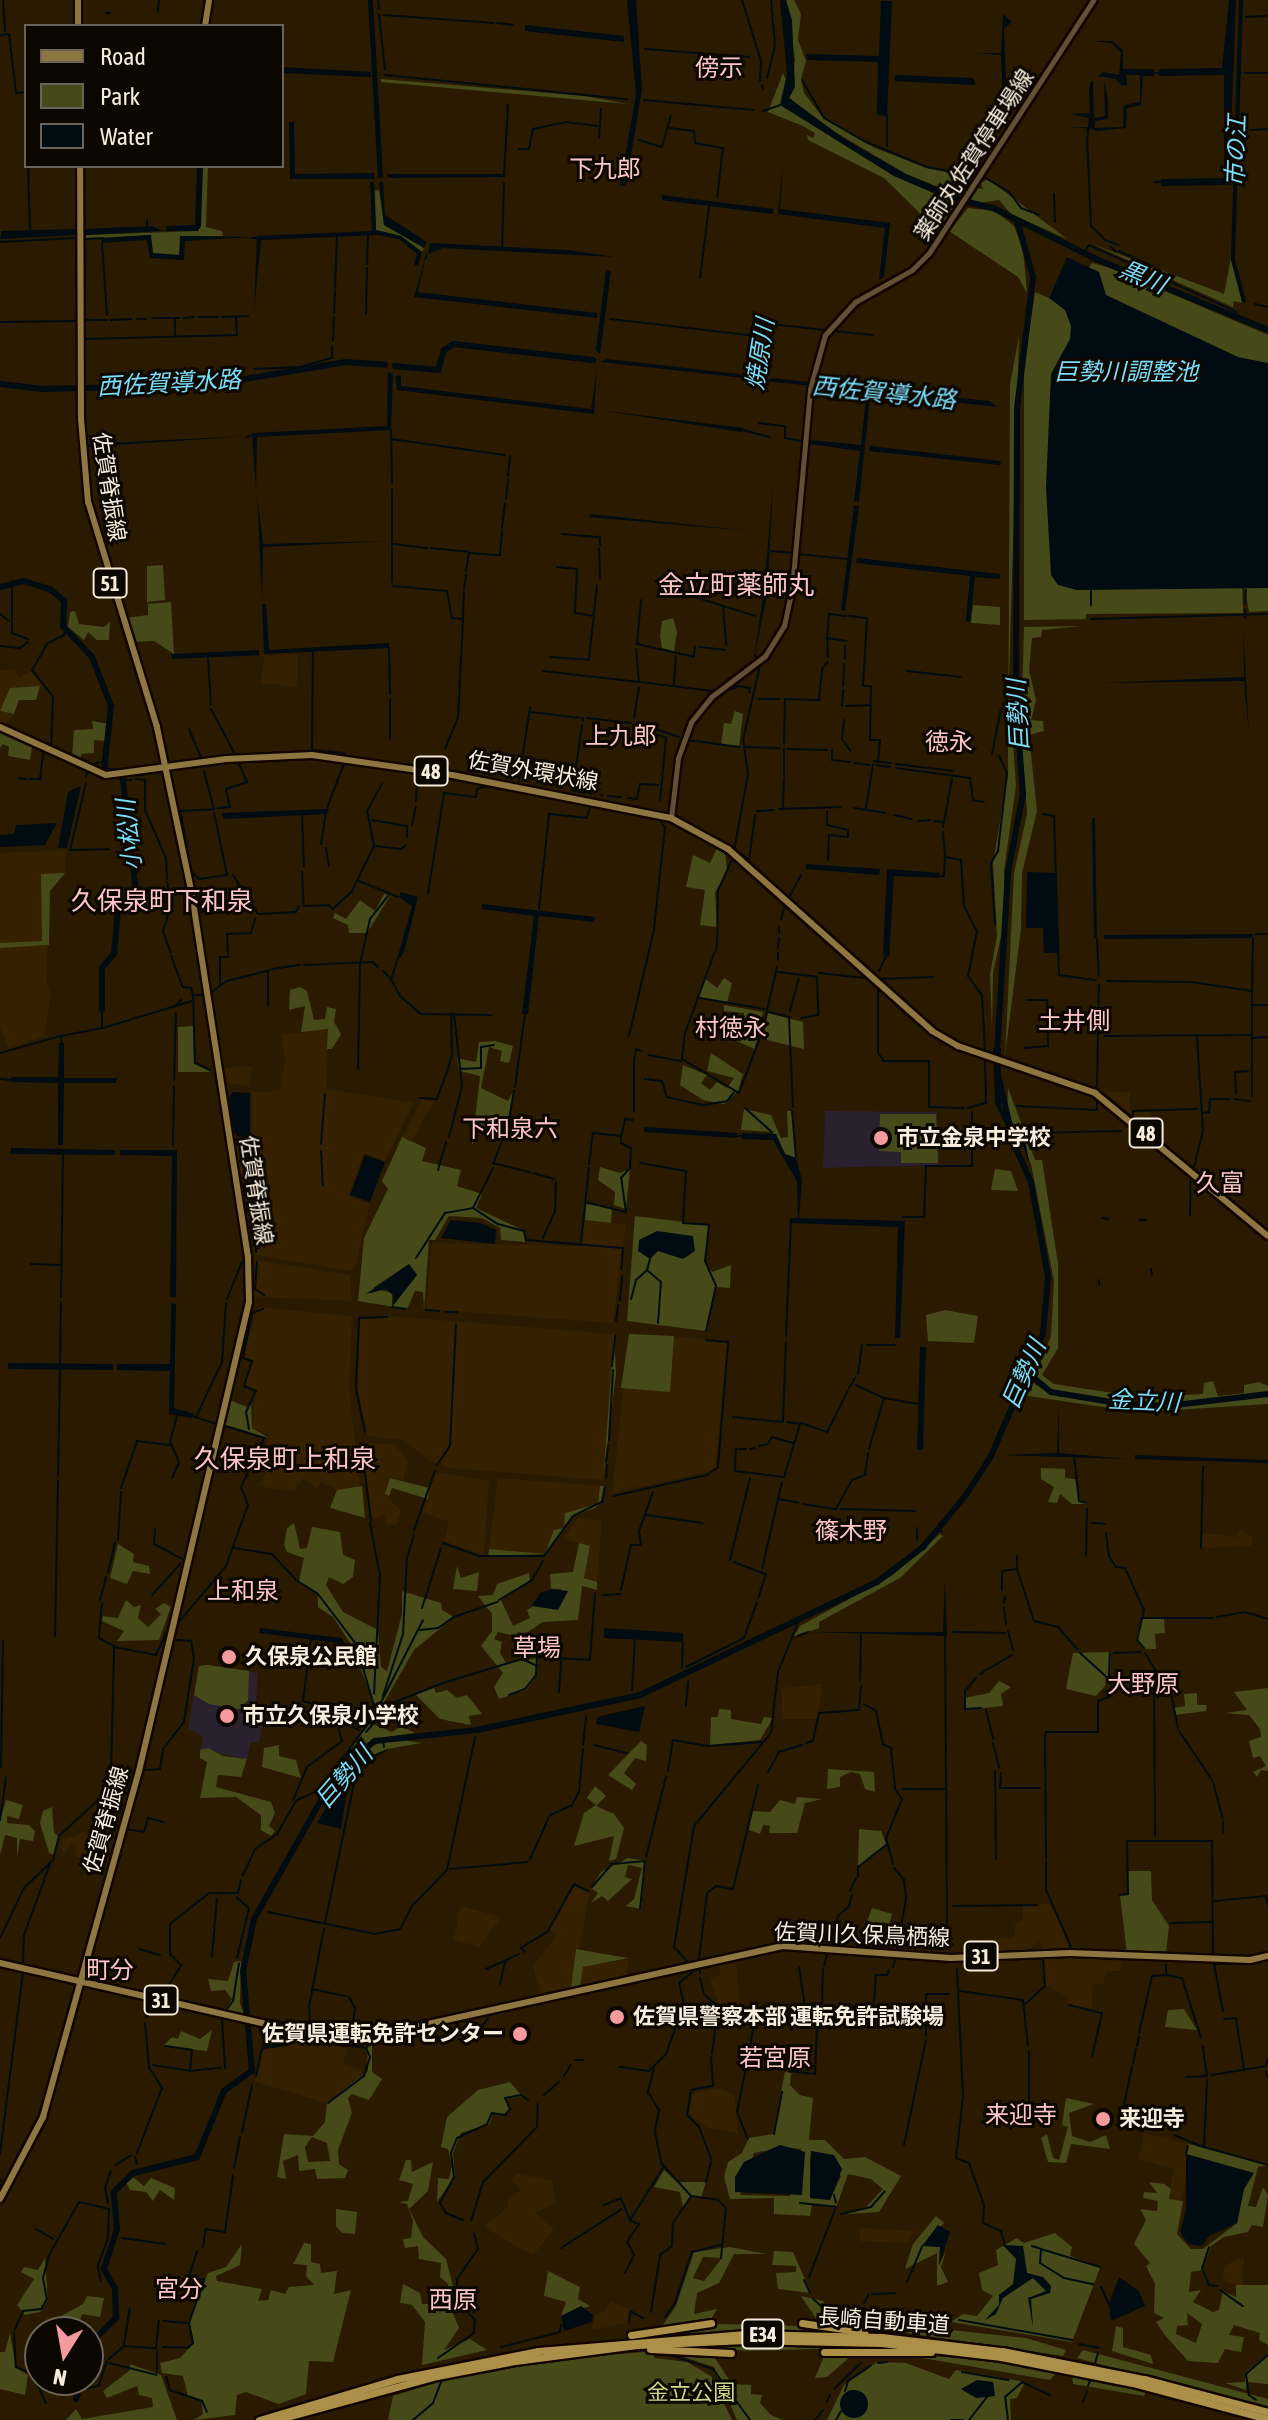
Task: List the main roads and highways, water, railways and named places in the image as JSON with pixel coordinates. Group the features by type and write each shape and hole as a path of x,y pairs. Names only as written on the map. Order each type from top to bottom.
{"highway":[{"path":"538,2351 711,2323"},
{"path":"802,2323 924,2341"},
{"name":"長崎自動車道","path":"259,2420 397,2379 538,2351 745,2334 924,2341 1062,2361 1268,2412"},
{"name":"長崎自動車道","path":"275,2420 437,2376 583,2351 791,2340 1001,2357 1137,2384 1268,2419"},
{"path":"583,2351 680,2348 731,2353"},
{"path":"824,2352 901,2350 1001,2357"}],"main road":[{"path":"78,0 78,24"},
{"path":"205,24 209,0"},
{"name":"薬師丸佐賀停車場線","path":"671,818 678,758 691,722 711,697 757,663 780,634 791,598 810,389 819,348 834,323 855,302 912,270 944,231 1093,0"},
{"name":"佐賀脊振線","path":"0,2199 37,2134 139,1771 249,1302 248,1257 231,1140 166,767 92,521 83,462 80,168"},
{"name":"佐賀外環状線","path":"0,727 83,768 121,775 257,756 347,758 671,818 728,849 911,1015 958,1046 1095,1093 1268,1236"},
{"name":"佐賀川久保鳥栖線","path":"79,1980 256,2022 363,2041 692,1965 794,1946 951,1958 1268,1956"},
{"name":"31","path":"0,1963 79,1980"}],"water":[{"path":"368,0 373,0 383,178 378,178"},
{"path":"627,0 636,0 642,89 626,186 620,185 636,94"},
{"path":"780,0 786,0 792,20 795,87 789,98 846,140 906,174 961,197 957,203 894,176 780,105 787,74"},
{"path":"1229,0 1236,0 1229,185 1161,186 1161,179 1224,178 1224,75 1159,76 1159,69 1222,68"},
{"path":"881,1 892,1 887,116 877,115 878,62 807,60 806,54 879,56"},
{"path":"1003,14 1012,22 1004,29 1008,126 1004,106 984,106 1003,103 1001,55 976,53 1001,53"},
{"path":"525,25 624,36 624,42 525,31"},
{"path":"1093,41 1112,41 1123,50 1123,69 1154,69 1154,76 1143,76 1141,105 1127,108 1126,128 1096,131 1090,128 1088,139 1086,128 1070,128 1088,127 1089,118 1071,114 1090,113 1090,82 1093,80 1094,118 1105,116 1104,81 1108,100 1108,119 1095,121 1094,128 1123,127 1124,105 1140,102 1140,75 1126,75 1127,85 1122,86 1116,79 1098,76 1103,72 1119,75 1121,52 1111,43"},
{"path":"284,67 371,72 371,77 284,73"},
{"path":"895,75 974,78 975,85 895,81"},
{"path":"289,122 294,122 295,174 374,173 374,179 290,179"},
{"path":"783,162 780,209 890,223 884,277 879,280 885,228 778,214"},
{"path":"197,168 203,168 201,226 198,231 166,231 166,226 195,225"},
{"path":"387,174 505,174 506,177 388,178"},
{"path":"370,182 374,182 376,230 401,236 422,252 418,266 414,265 417,254 399,239 377,235 261,240 254,311 257,236 372,231"},
{"path":"379,182 383,182 385,215 427,242 424,248 384,225"},
{"path":"662,195 774,209 772,214 662,200"},
{"path":"152,226 162,231 85,235 85,229"},
{"path":"75,229 76,235 0,239 2,231"},
{"path":"151,235 153,253 179,255 180,236 252,237 185,241 184,260 150,258 147,240 102,243 101,238"},
{"path":"430,243 566,250 615,257 443,248 428,254"},
{"name":"巨勢川調整池","path":"1067,257 1099,272 1106,295 1238,357 1268,363 1268,588 1077,590 1058,585 1051,575 1046,487 1051,374 1070,339 1071,326 1065,310 1049,298"},
{"path":"425,259 418,292 597,313 597,318 414,297"},
{"path":"606,270 611,271 600,354 596,350"},
{"path":"607,359 739,374 745,378 601,362"},
{"path":"597,368 594,414 397,390 396,376 401,375 401,386 591,409"},
{"path":"388,372 393,374 391,430 257,437 256,490 252,433 387,426"},
{"path":"772,378 862,388 867,392 766,381"},
{"path":"877,389 989,401 997,407 871,393"},
{"path":"866,398 870,399 859,502 854,501 860,451 810,444 810,440 861,445"},
{"path":"599,410 743,428 742,432"},
{"path":"247,436 88,447 87,444"},
{"path":"870,446 1001,461 1000,465 869,451"},
{"path":"773,487 767,596 754,658 764,589"},
{"path":"257,495 263,544 388,541 263,547 262,599"},
{"path":"854,505 859,506 845,611 841,610"},
{"path":"590,514 750,531 589,517"},
{"path":"857,558 1000,574 1000,579 975,577 970,622 966,621 970,576 856,563"},
{"path":"262,604 266,604 269,650 389,643 389,648 264,654"},
{"path":"1243,626 1249,734 1244,681 1101,683 1244,677"},
{"path":"259,650 259,655 172,659 171,654"},
{"path":"81,786 67,848 58,848 68,792"},
{"path":"329,809 327,814 223,819 222,813"},
{"path":"1092,818 1095,818 1097,939 1094,938"},
{"path":"57,823 45,845 0,847 0,835 14,834 16,825"},
{"path":"806,864 880,869 879,875 806,869"},
{"path":"887,869 940,873 939,878 894,876 889,956 883,955"},
{"path":"1027,872 1055,873 1058,953 1044,953 1043,928 1026,928"},
{"path":"401,892 418,897 404,952 396,963 412,906 399,897"},
{"path":"482,904 595,917 594,922 539,916 528,1014 522,1014 534,916 482,909"},
{"path":"1253,934 1252,938 1104,939 1104,935"},
{"path":"59,1043 64,1043 64,1078 117,1078 116,1083 64,1083 63,1145 58,1145 58,1083 11,1082 11,1077 58,1077"},
{"path":"993,1048 1001,1048 1001,1107 1025,1141 1030,1165 1020,1139 1008,1130 995,1103"},
{"path":"233,1092 250,1093 250,1137 238,1137 234,1131 229,1098"},
{"path":"644,1127 737,1133 737,1138 644,1132"},
{"path":"742,1133 776,1134 785,1154 796,1158 802,1180 799,1218 905,1221 900,1338 895,1338 898,1227 790,1223 790,1218 798,1218 797,1181 773,1140 742,1139"},
{"path":"11,1148 115,1150 115,1155 11,1154"},
{"path":"120,1150 177,1150 176,1297 170,1297 172,1156 120,1155"},
{"path":"365,1155 385,1162 370,1202 350,1195"},
{"path":"451,1220 480,1223 496,1230 495,1244 441,1238"},
{"path":"657,1231 693,1236 695,1251 683,1259 658,1251 650,1259 638,1251 639,1240"},
{"path":"409,1264 417,1275 392,1307 394,1296 386,1289 366,1294"},
{"path":"171,1303 176,1304 174,1408 194,1414 191,1418 169,1414 170,1371 117,1370 117,1364 170,1364"},
{"path":"920,1347 926,1347 923,1450 917,1450"},
{"path":"8,1363 113,1364 113,1370 8,1369"},
{"path":"1059,1403 1059,1453 1128,1459 1004,1455 1057,1453"},
{"path":"1135,1455 1268,1460 1268,1463 1135,1459"},
{"path":"945,1580 947,1636 809,1632 943,1632"},
{"path":"551,1589 568,1591 558,1610 532,1606 540,1593"},
{"path":"260,1628 341,1638 345,1644 259,1633"},
{"path":"604,1628 683,1633 683,1642 604,1638"},
{"path":"645,1706 639,1732 596,1724 597,1717"},
{"path":"350,1773 341,1829 317,1823 338,1788"},
{"path":"780,2145 805,2152 802,2195 735,2192 735,2177 744,2162"},
{"path":"811,2151 834,2155 842,2169 830,2200 810,2198"},
{"path":"1186,2154 1254,2173 1244,2189 1237,2223 1209,2236 1202,2246 1188,2244 1180,2232 1186,2210"},
{"path":"938,2225 950,2232 939,2266 940,2247 922,2246"},
{"path":"1003,2245 1023,2246 1027,2273 1043,2277 1051,2286 1050,2293 1031,2299 1033,2328 1028,2298 1046,2291 1033,2278 1003,2298 996,2314 985,2320 999,2305 999,2295 1013,2284 1016,2259"},
{"path":"1119,2277 1139,2291 1145,2306 1111,2321 1109,2304"},
{"path":"581,2306 593,2315 592,2322 564,2331 561,2316"},
{"path":"977,2380 993,2382 995,2396 976,2398 961,2389"},
{"path":"854,2390 864,2394 868,2404 864,2414 854,2418 844,2414 840,2404 844,2394"}],"waterway":[{"path":"3,0 5,31"},
{"path":"158,12 159,0"},
{"path":"378,0 379,9"},
{"path":"742,0 761,61 760,81"},
{"path":"767,78 775,46 771,0"},
{"name":"市の江","path":"1241,0 1233,260 1244,301"},
{"path":"379,14 385,70"},
{"path":"384,15 494,23"},
{"path":"1246,17 1268,16"},
{"path":"497,23 513,25"},
{"path":"0,35 9,34 16,93 24,92"},
{"path":"645,49 750,57"},
{"path":"1154,73 1159,73"},
{"path":"1245,73 1268,73"},
{"path":"385,75 627,99"},
{"path":"802,80 824,118 864,141 927,167 974,176"},
{"path":"762,85 763,89"},
{"path":"644,100 754,110"},
{"path":"504,174 508,105"},
{"path":"763,111 780,105"},
{"path":"599,138 601,109"},
{"path":"887,115 887,146"},
{"path":"639,140 662,147 671,116"},
{"path":"519,149 529,149 533,129 565,122 598,126"},
{"path":"670,128 694,131 695,143 723,148 717,198"},
{"path":"1251,130 1268,129"},
{"path":"1087,137 1091,226 1105,240 1119,245"},
{"path":"28,168 30,230"},
{"path":"984,177 1009,192 1021,208 1039,215"},
{"path":"1154,182 1161,182"},
{"path":"502,248 504,183"},
{"path":"1054,194 1055,222"},
{"name":"黒川","path":"960,200 993,208 1096,259 1268,330"},
{"path":"700,278 709,206"},
{"path":"147,220 147,226"},
{"name":"巨勢川","path":"997,1052 1008,872 1023,794 1016,706 1017,408 1033,277 1018,224"},
{"path":"367,264 368,235"},
{"path":"335,288 337,236"},
{"path":"0,242 75,238"},
{"path":"85,239 103,238"},
{"path":"252,238 257,238"},
{"path":"102,243 107,315"},
{"path":"1084,253 1089,245 1237,312"},
{"path":"1111,247 1116,252"},
{"path":"1119,251 1153,266"},
{"path":"425,259 427,254"},
{"path":"366,314 367,268"},
{"path":"334,313 335,291"},
{"path":"1255,304 1268,307"},
{"path":"85,339 237,335 236,316"},
{"path":"222,317 248,316"},
{"path":"184,318 194,317"},
{"path":"199,317 218,317"},
{"path":"333,341 334,317"},
{"path":"152,318 179,318"},
{"path":"111,320 131,319"},
{"path":"137,319 146,319"},
{"path":"175,319 175,335"},
{"path":"610,319 757,336"},
{"path":"85,320 107,320"},
{"path":"0,322 76,321"},
{"path":"771,324 825,330"},
{"path":"833,331 873,335"},
{"name":"西佐賀導水路","path":"395,366 438,370 444,350 454,344 593,360"},
{"name":"西佐賀導水路","path":"254,369 300,367 332,358 332,346"},
{"name":"西佐賀導水路","path":"0,384 42,389 209,385 346,362 385,365"},
{"path":"759,423 785,426 785,438 801,441"},
{"path":"391,430 392,483"},
{"path":"743,430 770,437"},
{"path":"247,437 254,435"},
{"path":"391,439 505,455"},
{"path":"508,476 510,456"},
{"path":"506,498 508,479"},
{"path":"392,489 392,582"},
{"path":"502,528 505,503"},
{"path":"466,571 469,553 500,555 502,531"},
{"path":"562,534 600,537 600,545"},
{"path":"394,544 428,548"},
{"path":"431,548 468,552"},
{"path":"599,548 600,578"},
{"path":"771,551 792,553"},
{"path":"798,554 848,559"},
{"path":"557,567 577,569 575,613 594,616"},
{"path":"464,589 466,574"},
{"path":"12,581 12,633 28,639"},
{"name":"小松川","path":"0,587 24,581 51,590 64,601 63,626 92,657 111,706 104,770 118,772 123,780 135,884 134,907 118,910 114,954 102,968 102,1009"},
{"path":"550,657 589,660 597,585"},
{"path":"393,586 447,591 452,618 463,619 458,718 445,748"},
{"path":"670,586 697,598"},
{"path":"1091,590 1091,605"},
{"path":"1245,604 1246,590"},
{"path":"463,618 464,592"},
{"path":"701,599 755,616"},
{"path":"641,600 637,644 694,657 695,646"},
{"path":"723,607 726,645"},
{"path":"1245,609 1245,618"},
{"path":"0,614 9,621"},
{"path":"846,616 829,614 827,638 846,641"},
{"path":"1091,619 1268,614"},
{"path":"849,616 867,618 863,686 871,686 870,740 880,740 878,762"},
{"path":"51,747 53,697 32,670 47,644 64,635 65,628"},
{"path":"827,638 828,657"},
{"path":"0,646 20,648 28,642"},
{"path":"845,645 845,659"},
{"path":"700,647 725,650"},
{"path":"389,648 390,694"},
{"path":"543,671 639,682 636,649"},
{"path":"313,651 312,750 345,753"},
{"name":"焼原川","path":"734,851 748,774 743,740 759,670 755,655"},
{"path":"674,685 676,656"},
{"path":"208,658 211,704"},
{"path":"784,744 785,699 819,700 822,669 828,662"},
{"path":"843,686 844,664"},
{"path":"907,671 961,677"},
{"path":"641,682 711,691"},
{"path":"724,692 739,686 750,688 749,693"},
{"path":"634,718 639,687"},
{"path":"842,706 843,690"},
{"path":"390,699 390,739"},
{"path":"759,699 779,699"},
{"path":"846,706 869,705"},
{"path":"519,780 530,707"},
{"path":"992,754 1001,708"},
{"path":"211,709 235,754"},
{"path":"531,712 581,718"},
{"path":"587,718 631,723"},
{"path":"844,720 842,739 850,750"},
{"path":"637,723 679,737"},
{"path":"574,780 582,726"},
{"path":"639,728 666,738 660,801"},
{"path":"189,729 201,757"},
{"path":"687,740 740,747"},
{"path":"746,747 779,748"},
{"path":"784,749 784,776"},
{"path":"787,749 827,750"},
{"path":"832,750 832,760 850,762"},
{"path":"30,779 40,779 43,753"},
{"path":"995,924 991,863 998,851 1007,773 999,756"},
{"path":"93,764 104,761"},
{"path":"874,761 891,763"},
{"path":"218,808 230,807 226,789 247,782 238,762"},
{"path":"446,762 449,768"},
{"path":"854,763 870,765"},
{"path":"896,764 953,771"},
{"path":"866,808 873,765"},
{"path":"876,765 890,767"},
{"path":"327,808 343,766"},
{"path":"896,768 970,778 973,800 984,802"},
{"path":"180,811 214,809 204,771"},
{"path":"86,777 87,773"},
{"path":"417,775 428,775"},
{"path":"18,778 27,779"},
{"path":"136,779 145,780 145,810 166,858 167,879"},
{"path":"783,808 784,779"},
{"path":"943,827 952,779"},
{"path":"123,780 132,780"},
{"path":"416,801 417,780"},
{"path":"86,783 70,850 109,849"},
{"path":"302,872 304,906 328,905 333,909 352,891 374,846 367,811 382,784"},
{"path":"573,784 572,790 586,793"},
{"path":"628,798 637,799 640,784 658,785"},
{"path":"428,894 444,793 476,797 477,789 487,786"},
{"path":"608,796 621,797"},
{"path":"539,909 549,814 586,818 591,805"},
{"path":"412,825 416,806"},
{"path":"779,809 841,807"},
{"path":"854,808 886,813"},
{"path":"757,811 774,810"},
{"path":"827,811 827,825 848,830 848,837 829,835 828,860"},
{"path":"181,814 191,871 199,879 227,875 214,812"},
{"path":"321,844 326,814"},
{"path":"1043,814 1054,816 1059,975 1096,980"},
{"path":"302,815 304,867"},
{"path":"742,854 749,860 755,815"},
{"path":"894,815 912,819"},
{"path":"629,1036 654,929 665,828 659,819"},
{"path":"372,820 407,826 407,837"},
{"path":"918,821 930,820"},
{"path":"934,821 943,822"},
{"path":"943,832 945,857 961,860 964,906 977,931 968,976 982,995 985,1051"},
{"path":"376,846 401,849 406,845"},
{"path":"326,848 329,866"},
{"path":"733,857 718,891 717,946 685,1033 682,1059 739,1093 762,1032 777,967"},
{"path":"940,876 944,876 945,859"},
{"path":"233,875 258,914 296,912 299,906"},
{"path":"789,897 801,875"},
{"path":"359,881 398,897"},
{"path":"167,882 171,905 163,932 171,953"},
{"path":"358,1069 360,964 370,919 388,896"},
{"path":"781,919 785,905"},
{"path":"228,954 227,934 251,933 255,919"},
{"path":"779,927 779,933"},
{"path":"1256,934 1268,934"},
{"path":"778,948 779,938"},
{"path":"1252,991 1253,938"},
{"path":"1097,939 1099,976"},
{"path":"778,953 778,960"},
{"path":"879,971 887,954"},
{"path":"171,956 183,987 191,988 193,995 195,1063 211,1070"},
{"path":"220,985 220,957 229,957"},
{"path":"397,961 391,979 400,996 421,1014 491,1015"},
{"path":"304,965 373,962 378,967"},
{"path":"272,969 300,965"},
{"path":"213,991 227,981 270,970"},
{"path":"383,971 390,978"},
{"path":"268,972 268,1006"},
{"path":"778,972 817,977 818,1015 801,1018"},
{"path":"819,973 865,978"},
{"path":"879,979 932,977"},
{"path":"790,1011 799,978"},
{"path":"1107,981 1191,982 1252,991 1252,1005 1268,1005"},
{"path":"1097,1086 1099,985"},
{"path":"878,990 878,1053 884,1061 929,1061 929,1107 964,1108"},
{"path":"194,995 203,995"},
{"path":"700,998 764,1009"},
{"path":"177,1004 181,1000"},
{"path":"1024,1048 1048,1046 1047,1000 1028,1000"},
{"path":"103,1028 192,1001"},
{"path":"1252,1006 1252,1096"},
{"path":"62,1045 61,1036 102,1028 102,1009"},
{"path":"769,1012 789,1017 793,1107"},
{"path":"174,1080 176,1013"},
{"path":"420,1098 437,1099 447,1072 452,1054 451,1013"},
{"path":"449,1137 462,1086 454,1013"},
{"path":"515,1087 525,1014"},
{"path":"1104,1036 1250,1035"},
{"path":"0,1053 60,1036"},
{"path":"1194,1167 1203,1130 1197,1036"},
{"path":"1253,1038 1268,1037"},
{"path":"460,1069 481,1068 481,1047 494,1045"},
{"path":"634,1111 634,1060 636,1049 641,1051"},
{"path":"649,1055 681,1061"},
{"path":"968,1108 986,1103 985,1060"},
{"path":"1236,1094 1235,1072 1248,1071"},
{"path":"0,1079 11,1080"},
{"path":"645,1079 662,1081 667,1097 703,1105 727,1101 734,1092"},
{"name":"巨勢川","path":"104,2330 116,2318 115,2289 104,2269 117,2229 114,2192 133,2173 197,2157 224,2091 252,2071 243,1971 254,1919 325,1793 359,1753 375,1741 477,1730 640,1695 877,1582 923,1547 966,1495 991,1456 1043,1334 1048,1277 1031,1182 1014,1144 999,1079"},
{"path":"173,1145 174,1086"},
{"path":"514,1091 507,1129 493,1163 530,1172"},
{"path":"321,1144 325,1094"},
{"path":"1017,1106 1097,1110 1097,1099"},
{"path":"1202,1113 1209,1112 1210,1099 1230,1099"},
{"path":"1234,1099 1250,1101"},
{"path":"745,1108 772,1132"},
{"path":"1133,1116 1133,1111 1198,1109"},
{"path":"792,1111 796,1157"},
{"path":"903,1217 924,1217 926,1166 972,1166 972,1112"},
{"path":"585,1202 626,1212 621,1178 630,1168 631,1148 621,1143 621,1137 625,1119 633,1120"},
{"path":"1028,1133 1121,1131"},
{"path":"589,1164 593,1133 621,1136"},
{"path":"737,1136 742,1136"},
{"path":"438,1170 446,1142"},
{"path":"321,1151 323,1186"},
{"path":"61,1297 63,1154"},
{"path":"640,1163 686,1171 683,1223 709,1225 705,1261 716,1286 706,1331"},
{"path":"581,1244 589,1167"},
{"path":"416,1258 445,1213 473,1208 493,1168"},
{"path":"533,1173 554,1179"},
{"path":"1190,1215 1191,1176"},
{"path":"543,1238 555,1211 556,1182"},
{"path":"473,1208 498,1224 524,1231 526,1240 623,1248 621,1269"},
{"path":"1102,1218 1108,1219"},
{"path":"1139,1220 1146,1220"},
{"path":"786,1336 791,1223"},
{"path":"256,1235 256,1252"},
{"path":"650,1259 647,1270 661,1282 658,1323"},
{"path":"227,1299 242,1262"},
{"path":"257,1262 255,1289 264,1295"},
{"path":"31,1264 60,1265"},
{"path":"1151,1269 1152,1275"},
{"path":"631,1299 636,1280 647,1270"},
{"path":"620,1300 622,1276"},
{"path":"1099,1280 1099,1285"},
{"path":"60,1364 61,1302"},
{"path":"196,1417 222,1362 226,1303"},
{"path":"616,1321 618,1305"},
{"path":"392,1307 406,1309"},
{"path":"249,1429 246,1412 256,1391 244,1386 252,1361 243,1358 252,1313 263,1309"},
{"path":"426,1310 439,1311"},
{"path":"446,1312 457,1312"},
{"path":"365,1432 356,1388 359,1318 387,1317"},
{"path":"437,1465 450,1446 456,1325"},
{"path":"612,1366 615,1335"},
{"path":"613,1496 707,1475 718,1467 728,1342 706,1340"},
{"path":"733,1417 783,1422 786,1342"},
{"path":"858,1374 862,1345"},
{"path":"867,1345 895,1345"},
{"path":"58,1476 60,1369"},
{"path":"609,1440 613,1370"},
{"name":"金立川","path":"1027,1372 1051,1392 1123,1404 1167,1406 1268,1394"},
{"path":"849,1388 855,1378"},
{"path":"856,1385 884,1398"},
{"path":"801,1423 827,1432 848,1391"},
{"path":"869,1449 884,1398 919,1404"},
{"path":"172,1478 179,1462 170,1442 178,1413"},
{"path":"192,1416 214,1423"},
{"path":"746,1449 736,1449 735,1471 784,1477 800,1424 787,1422"},
{"path":"179,1622 226,1566 248,1505 241,1487 264,1438 225,1426"},
{"path":"769,1442 772,1437 793,1443"},
{"path":"121,1488 137,1441 172,1445"},
{"path":"759,1446 768,1444"},
{"path":"606,1462 608,1445"},
{"path":"750,1449 755,1448"},
{"path":"803,1504 836,1509 852,1480 865,1475 868,1453"},
{"path":"1074,1456 1079,1501 1087,1503"},
{"path":"363,1457 371,1521"},
{"path":"606,1478 607,1465"},
{"path":"1201,1548 1203,1466"},
{"path":"414,1530 435,1471"},
{"path":"730,1560 750,1478"},
{"path":"55,1636 58,1481"},
{"path":"762,1569 782,1482"},
{"path":"443,1543 478,1556 544,1556 573,1516 602,1502 605,1487"},
{"path":"118,1540 121,1492"},
{"path":"621,1590 631,1545 641,1545 639,1531 653,1492"},
{"path":"779,1499 799,1503"},
{"path":"841,1509 915,1511"},
{"path":"1086,1556 1087,1509"},
{"path":"646,1515 702,1523"},
{"path":"370,1523 380,1576 374,1694"},
{"path":"1092,1523 1105,1524"},
{"path":"917,1528 917,1539"},
{"path":"155,1529 154,1544 182,1559"},
{"name":"巨勢川","path":"938,1529 942,1532"},
{"path":"1106,1533 1109,1556 1116,1567 1125,1568 1144,1610 1137,1640 1144,1648"},
{"path":"383,1696 403,1634 407,1558 414,1535"},
{"path":"108,1573 115,1543"},
{"path":"234,1548 272,1554 296,1580 318,1594 356,1644 376,1713 334,1770 333,1781"},
{"path":"422,1608 441,1548"},
{"path":"1002,1590 1002,1571 1017,1569 1017,1556"},
{"path":"499,1600 532,1580 543,1561"},
{"path":"734,1562 766,1574 758,1598"},
{"path":"152,1595 181,1563"},
{"path":"1017,1569 1034,1621 1058,1627 1077,1649"},
{"path":"100,1600 106,1577"},
{"path":"509,1695 525,1689 536,1675 537,1657 590,1660 595,1593"},
{"path":"604,1595 620,1594"},
{"path":"1004,1603 1005,1596"},
{"path":"420,1630 438,1628 454,1617 497,1602"},
{"path":"686,1667 744,1638 757,1602"},
{"path":"102,1603 99,1638 114,1646"},
{"path":"1004,1608 1006,1624"},
{"path":"1217,1617 1245,1612 1268,1619"},
{"path":"1142,1618 1213,1618"},
{"path":"376,1712 423,1620"},
{"path":"620,2067 649,2071 666,2054 684,2004 679,1983 695,1970 674,1947 694,1826 771,1733 778,1672 799,1620"},
{"path":"111,1774 114,1647 156,1655 167,1631"},
{"path":"1008,1631 1013,1650"},
{"path":"798,1636 808,1632"},
{"path":"953,1632 1005,1633"},
{"path":"860,1681 861,1634"},
{"path":"945,1634 947,1948"},
{"path":"311,1637 303,1701 321,1706 336,1719"},
{"path":"632,1690 635,1639"},
{"path":"144,1770 160,1769 163,1749 184,1722 194,1659 191,1641 176,1640"},
{"path":"1,1767 3,1641"},
{"path":"682,1668 683,1642"},
{"path":"1114,1653 1141,1652"},
{"path":"1045,1738 1046,1732 1098,1732 1098,1701 1112,1696 1111,1681 1080,1653"},
{"path":"1109,1677 1110,1653"},
{"path":"1145,1653 1172,1698 1178,1728"},
{"path":"980,1674 1012,1655"},
{"path":"366,1732 390,1704 443,1683 522,1659 537,1666"},
{"path":"559,1692 561,1661"},
{"path":"976,1678 965,1691 965,1709 981,1708"},
{"path":"1154,1679 1155,1836"},
{"path":"686,1706 688,1681"},
{"path":"806,1743 813,1741 819,1713 859,1710 861,1686"},
{"path":"864,1704 876,1711 883,1744 891,1748 895,1789 902,1799 886,1838 893,1864"},
{"path":"986,1710 993,1739"},
{"path":"583,1745 586,1716"},
{"path":"341,1722 359,1730"},
{"path":"293,1800 307,1767 342,1741 338,1726"},
{"path":"1179,1731 1212,1780"},
{"path":"268,1912 375,1934 400,1929 412,1906 447,1870 475,1737"},
{"name":"巨勢川","path":"383,1740 384,1747"},
{"path":"668,1771 673,1740 708,1746 762,1742"},
{"path":"1045,1740 1046,1859"},
{"path":"993,1743 999,1767"},
{"path":"594,1745 627,1753"},
{"path":"768,1772 779,1752 802,1745"},
{"path":"530,1859 550,1815 572,1805 579,1792 583,1749"},
{"path":"358,1764 385,1751"},
{"path":"325,1923 357,1769"},
{"path":"995,1771 996,1859"},
{"path":"1001,1773 1000,1788 1040,1788"},
{"path":"646,1857 666,1776"},
{"path":"0,1820 6,1777"},
{"path":"1213,1782 1223,1819"},
{"path":"699,1959 707,1893 716,1886 733,1889 758,1785"},
{"path":"903,1789 945,1789"},
{"path":"243,1875 255,1849 277,1834 297,1800 317,1791"},
{"path":"0,1938 24,1888 53,1860 59,1836 97,1801"},
{"path":"105,1803 105,1824 120,1827"},
{"path":"126,1829 144,1832 148,1818 163,1822"},
{"path":"1223,1822 1223,1833"},
{"path":"1120,1895 1128,1894 1127,1841 1212,1841 1213,1953"},
{"path":"858,1877 858,1867 887,1844"},
{"path":"592,1887 612,1864 645,1861 640,1909"},
{"path":"450,1869 528,1862"},
{"path":"1046,1862 1046,1890 1071,1947"},
{"path":"23,1962 24,1935 50,1864"},
{"path":"894,1868 904,1880 906,1899 897,1949"},
{"path":"850,1891 856,1878"},
{"path":"162,1996 181,1965 170,1954 170,1924 209,1893 238,1893 241,1880"},
{"path":"525,1952 521,1948 548,1931 574,1884 588,1891"},
{"path":"833,1946 838,1916 849,1906 852,1894"},
{"path":"1214,1901 1266,1896 1268,1905"},
{"path":"212,1957 217,1898"},
{"path":"237,1898 249,1908 237,1958"},
{"path":"953,1906 1037,1905"},
{"path":"1171,1923 1213,1922"},
{"path":"310,2030 309,2007 324,1928"},
{"path":"139,1949 160,1955"},
{"path":"486,1969 519,1954"},
{"path":"824,1966 827,1954"},
{"path":"893,1967 895,1959"},
{"path":"1025,2004 1045,1986 1043,1960"},
{"path":"500,1984 505,1962"},
{"path":"227,2009 233,2001 239,1963"},
{"path":"1223,2011 1214,1964 1259,1963"},
{"path":"1139,2033 1152,1976 1166,1975 1166,1964"},
{"path":"700,1967 700,1973"},
{"path":"799,1967 806,2014 821,2017"},
{"path":"822,2009 823,1969"},
{"path":"957,1969 963,2097 956,2158 969,2163 984,2205 983,2223 1001,2231 1005,2246"},
{"path":"874,2002 876,1975 887,1975 889,1970"},
{"path":"0,2154 23,1972"},
{"path":"1166,1975 1182,1978 1201,2038"},
{"path":"700,1978 704,1994 718,2007 712,2054"},
{"path":"312,1989 345,1996"},
{"path":"960,1991 1023,2000 1028,2046"},
{"path":"926,2036 926,1994 949,1994"},
{"path":"349,1997 355,2008 350,2038"},
{"path":"146,2017 160,2004"},
{"path":"851,2026 849,2007 873,2005"},
{"path":"1069,2005 1102,2013 1092,2057"},
{"path":"718,2007 754,2022 748,2059"},
{"path":"1224,2019 1236,2018 1244,2070"},
{"path":"222,2019 225,2068"},
{"path":"472,2038 488,2019"},
{"path":"759,2022 817,2026 815,2074 791,2071"},
{"path":"137,2153 162,2088 149,2067 145,2023"},
{"path":"1137,2046 1139,2036"},
{"path":"256,2076 262,2048 287,2045 289,2038 366,2048 370,2057 364,2076 328,2103"},
{"path":"904,2145 926,2040"},
{"path":"165,2046 192,2050 190,2069"},
{"path":"1186,2077 1207,2076 1203,2046"},
{"path":"1133,2064 1136,2049"},
{"path":"1029,2051 1029,2113"},
{"path":"711,2057 713,2086 691,2090 687,2115 699,2127 711,2159"},
{"path":"1212,2075 1266,2066 1268,2058"},
{"path":"575,2060 583,2060"},
{"path":"747,2063 737,2112 748,2139"},
{"path":"153,2065 190,2071 221,2068"},
{"path":"564,2076 571,2065"},
{"path":"1132,2067 1124,2106 1143,2111"},
{"path":"654,2069 648,2092 659,2110 655,2131 661,2163 691,2196 718,2200 726,2208 721,2258"},
{"path":"1266,2072 1268,2078"},
{"path":"1174,2135 1204,2147 1207,2080"},
{"path":"544,2095 559,2082"},
{"path":"242,2132 252,2085"},
{"path":"774,2134 782,2092"},
{"path":"463,2220 446,2213 440,2203 454,2177 451,2153 457,2138 487,2124 492,2113 505,2115 510,2109 505,2098 521,2095 528,2100"},
{"path":"471,2221 483,2182 537,2127 538,2104"},
{"path":"234,2168 240,2137"},
{"path":"1186,2154 1188,2146"},
{"path":"1204,2147 1268,2165"},
{"path":"116,2165 130,2156"},
{"path":"135,2157 137,2164"},
{"path":"706,2182 711,2162"},
{"path":"604,2205 621,2198 630,2220 663,2168"},
{"path":"108,2203 105,2188 111,2171"},
{"path":"203,2247 206,2229 225,2232 233,2176"},
{"path":"0,2185 0,2190"},
{"path":"841,2214 871,2207 885,2191"},
{"path":"834,2195 836,2203"},
{"path":"651,2312 660,2255 672,2246 673,2223 691,2196"},
{"path":"15,2329 23,2311 41,2309 47,2299 43,2278 49,2255 79,2202 109,2209 108,2238 98,2266 101,2281"},
{"path":"800,2203 836,2207 809,2277"},
{"path":"561,2248 622,2209"},
{"path":"625,2273 634,2255 627,2242 639,2224 631,2221"},
{"path":"36,2229 53,2239"},
{"path":"438,2358 474,2333 475,2320 457,2301 457,2279 478,2249 474,2233"},
{"path":"122,2238 166,2244"},
{"path":"665,2317 675,2303 692,2252 721,2245"},
{"path":"907,2282 922,2246"},
{"path":"1032,2246 1041,2249 1040,2263 1064,2278 1093,2284"},
{"path":"1209,2247 1202,2268 1209,2285 1217,2286"},
{"path":"1041,2249 1100,2267"},
{"path":"163,2347 188,2348 193,2343 189,2323 204,2280 189,2276 197,2251"},
{"path":"804,2280 810,2293"},
{"path":"1101,2287 1109,2304"},
{"path":"1220,2290 1243,2306"},
{"path":"872,2294 895,2293"},
{"path":"864,2303 869,2294"},
{"path":"813,2299 838,2321 864,2326"},
{"path":"124,2345 130,2308"},
{"path":"864,2308 864,2329"},
{"path":"629,2323 630,2311 643,2318"},
{"path":"959,2320 1072,2340"},
{"path":"109,2359 124,2346 156,2348 159,2321"},
{"path":"164,2321 187,2323"},
{"path":"501,2347 560,2332 561,2325"},
{"path":"14,2333 16,2367 33,2374 46,2403"},
{"path":"1079,2344 1099,2348"},
{"path":"157,2351 157,2372"},
{"path":"661,2352 713,2369 750,2420"},
{"path":"1095,2363 1098,2353"},
{"path":"1256,2400 1249,2395 1246,2374 1268,2355"},
{"path":"104,2370 107,2361"},
{"path":"878,2363 887,2362"},
{"path":"109,2363 157,2375"},
{"path":"834,2389 861,2363"},
{"path":"845,2391 848,2381 870,2366"},
{"path":"962,2372 1008,2380"},
{"path":"166,2377 170,2390 202,2401 207,2412"},
{"path":"1088,2386 1091,2378"},
{"path":"413,2420 433,2403 442,2380"},
{"path":"1008,2420 1005,2397 1022,2382 1050,2395"},
{"path":"1083,2402 1087,2391"},
{"path":"969,2420 990,2393"},
{"path":"827,2402 830,2395"},
{"path":"815,2420 823,2410"},
{"path":"836,2420 841,2411"},
{"path":"951,2420 963,2420"}],"place":[{"name":"市立金泉中学校","path":"881,1138"},
{"name":"久保泉公民館","path":"229,1657"},
{"name":"市立久保泉小学校","path":"227,1716"},
{"name":"佐賀県警察本部 運転免許試験場","path":"617,2017"},
{"name":"佐賀県運転免許センター","path":"520,2034"},
{"name":"来迎寺","path":"1103,2119"}],"district":[{"name":"傍示","path":"719,68"},
{"name":"下九郎","path":"605,169"},
{"name":"金立町薬師丸","path":"736,586"},
{"name":"上九郎","path":"621,736"},
{"name":"徳永","path":"949,742"},
{"name":"久保泉町下和泉","path":"162,902"},
{"name":"土井側","path":"1074,1021"},
{"name":"村徳永","path":"731,1028"},
{"name":"下和泉六","path":"510,1129"},
{"name":"久富","path":"1220,1183"},
{"name":"久保泉町上和泉","path":"285,1460"},
{"name":"篠木野","path":"851,1531"},
{"name":"上和泉","path":"243,1591"},
{"name":"草場","path":"537,1648"},
{"name":"大野原","path":"1143,1684"},
{"name":"町分","path":"110,1970"},
{"name":"若宮原","path":"775,2058"},
{"name":"来迎寺","path":"1021,2115"},
{"name":"宮分","path":"179,2289"},
{"name":"西原","path":"453,2300"}],"park label":[{"name":"金立公園","path":"691,2393"}]}
